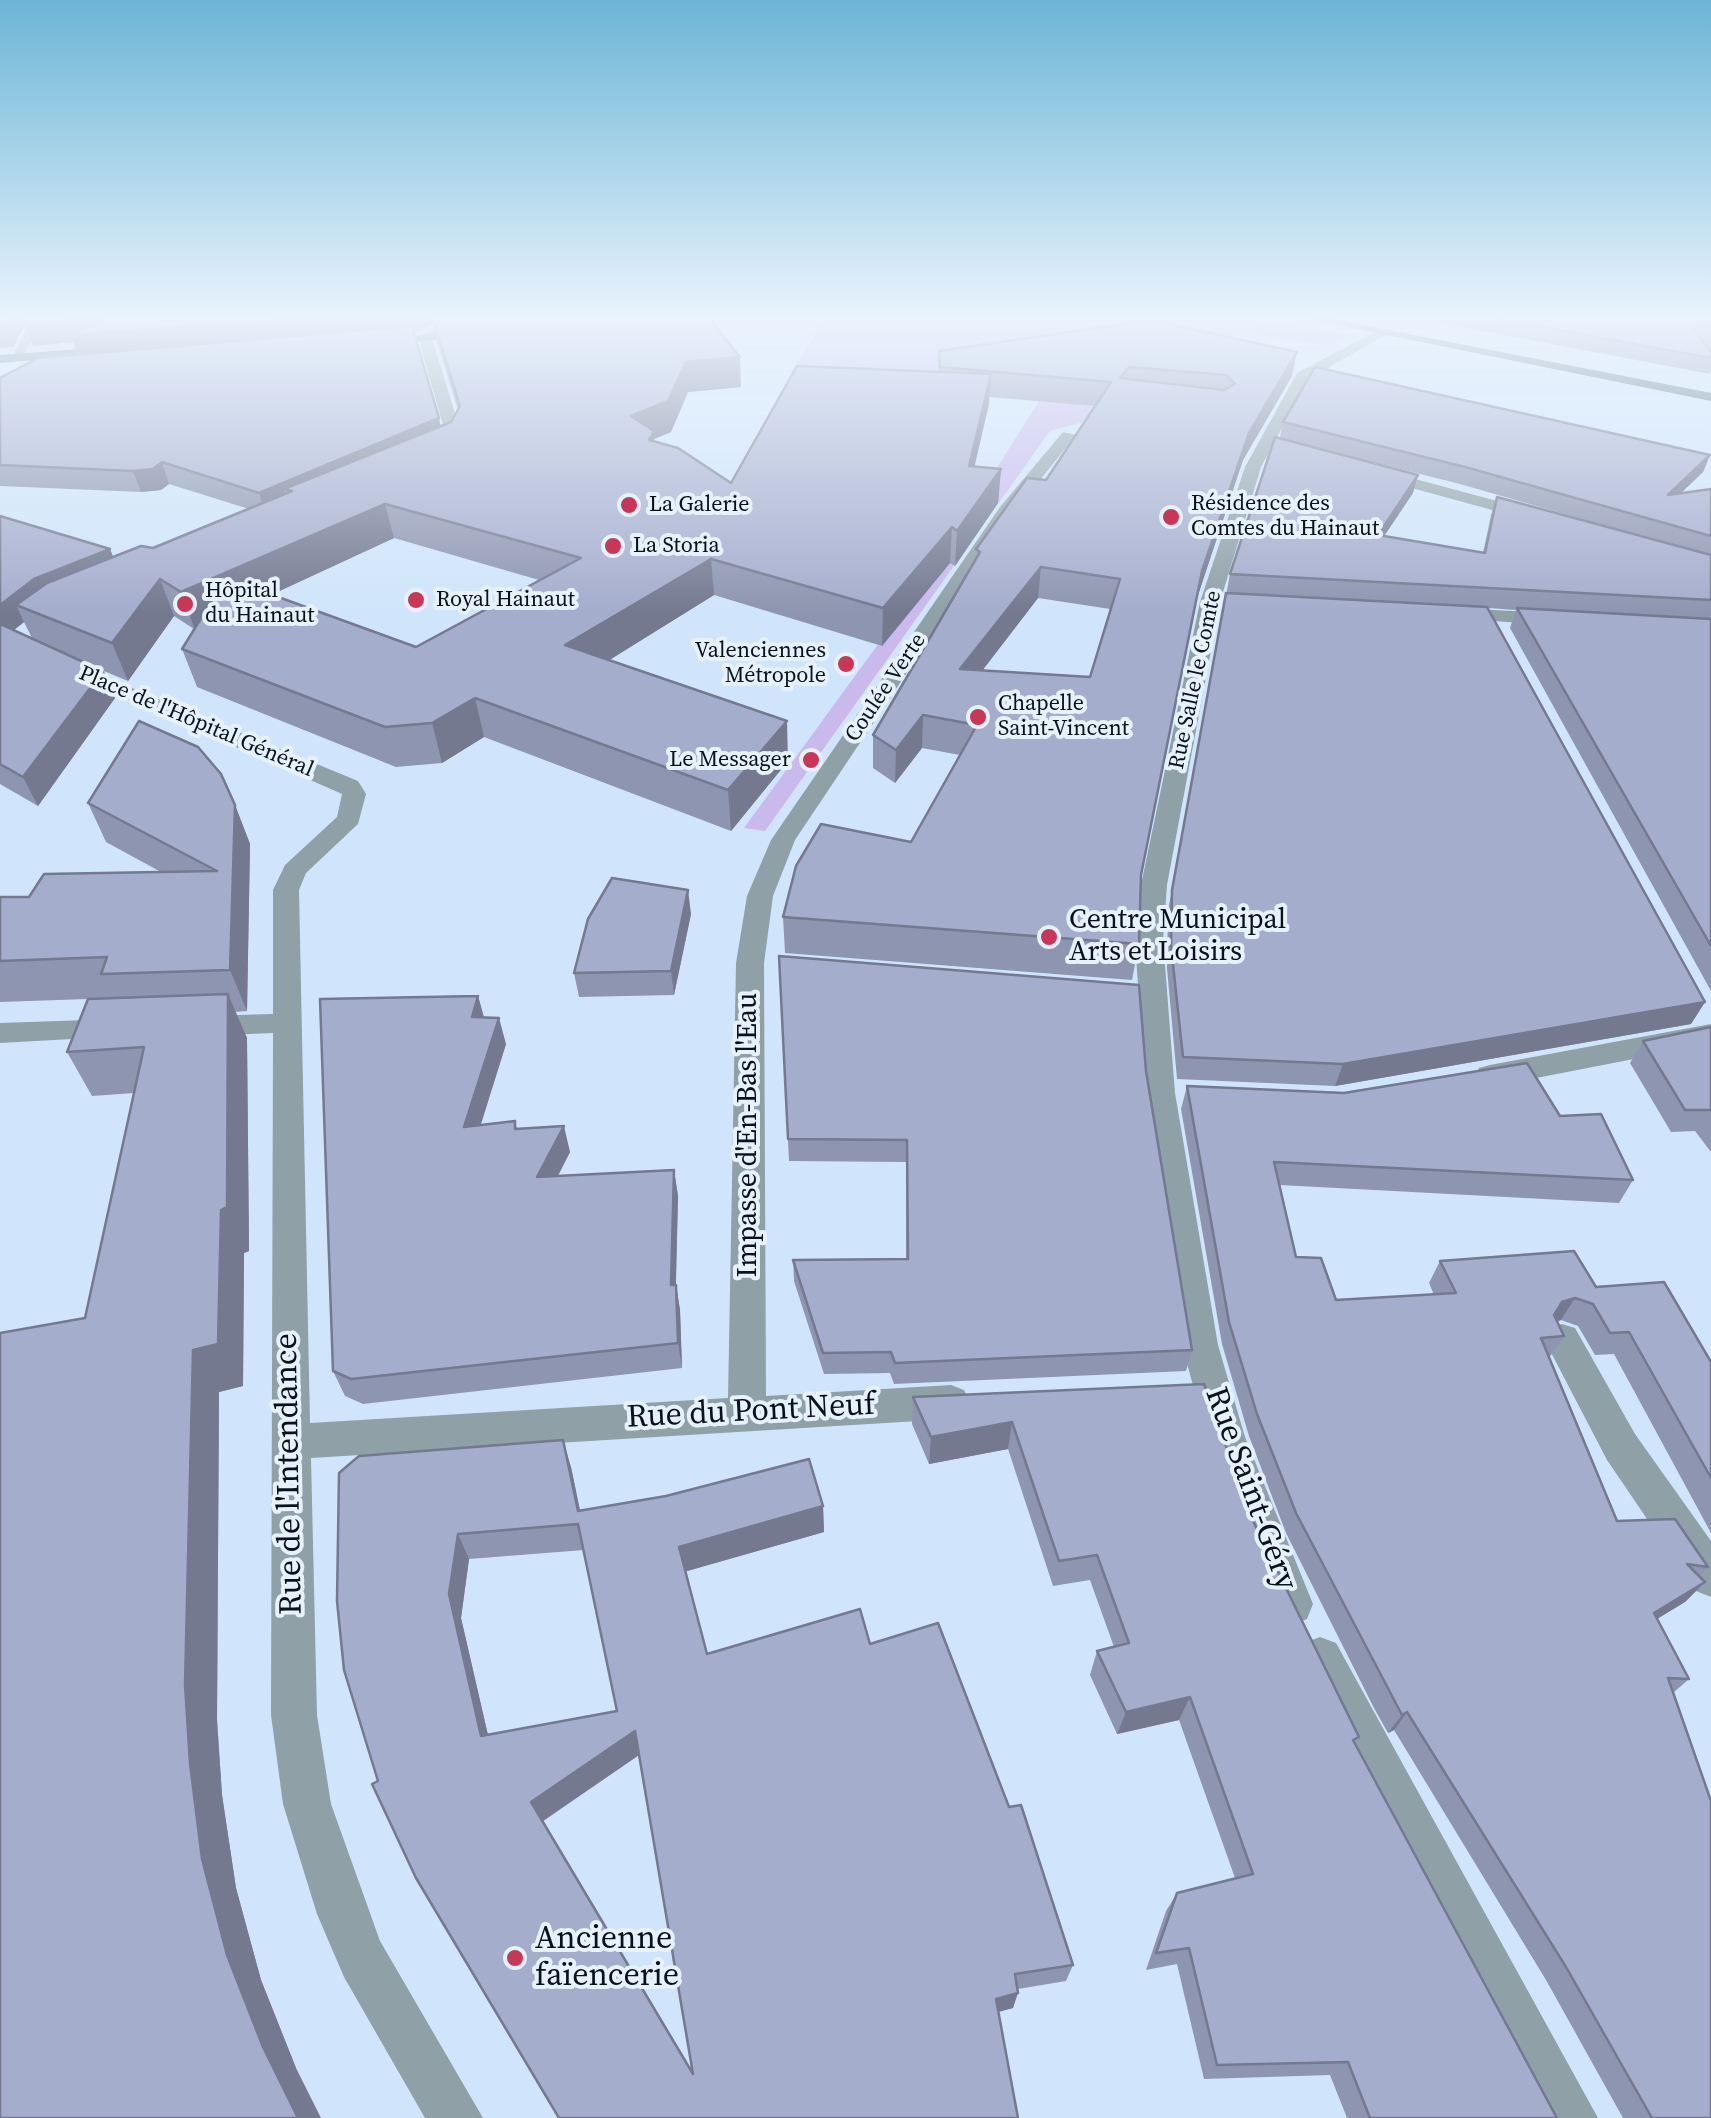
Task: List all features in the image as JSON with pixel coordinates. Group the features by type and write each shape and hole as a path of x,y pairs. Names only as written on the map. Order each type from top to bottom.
{"street":[{"path":"423,460 456,442 448,415"},
{"name":"Rue Salle le Comte","path":"1160,1093 1143,994 1154,885 1223,602 1287,415"},
{"name":"Coulée Verte","path":"750,963 760,896 783,840 1006,511 1068,435"},
{"path":"1358,468 1544,520"},
{"path":"1430,613 1572,620"},
{"path":"1489,616 1507,649"},
{"name":"Place de l'Hôpital Général","path":"47,659 350,786 355,801 349,819"},
{"name":"Rue de l'Intendance","path":"349,819 288,880 288,1442 294,1715 316,1839 362,1959 456,2118"},
{"name":"Impasse d'En-Bas l'Eau","path":"747,1411 750,963 788,966"},
{"path":"0,1034 285,1022"},
{"path":"1456,1082 1708,1022"},
{"path":"1160,1093 1198,1095"},
{"name":"Rue Saint-Géry","path":"1160,1093 1200,1345 1194,1391 1226,1437 1288,1596 1571,2118"},
{"path":"1562,1340 1620,1447 1711,1576"},
{"name":"Rue du Pont Neuf","path":"288,1442 747,1411 996,1400"}],"shaded area":[{"path":"1030,415 1094,415 1091,420 1050,431 765,831 744,828 982,502 977,499"}],"building":[{"path":"0,415 438,415 439,418 259,493 162,462 153,469 133,471 0,465"},
{"path":"455,415 634,415 631,416 654,431 649,440 678,448 731,483 769,415 981,415 969,466 1001,469 957,531 952,527 883,608 711,559 565,645 787,721 728,790 475,698 432,723 385,727 182,649 226,578 416,647 581,558 385,504 181,592 160,579 112,643 16,605 47,583 141,546 153,548 292,491 284,489 451,422"},
{"path":"1089,415 1260,415 1249,433 1202,571 1141,875 1139,944 783,917 796,866 821,824 911,842 977,725 923,715 896,750 873,735 980,552 976,549 1027,478 1046,480","holes":["1041,567 1120,579 1090,677 960,669"]},
{"path":"1287,415 1530,415 1710,455 1668,495 1711,489 1711,536 1465,467 1283,422"},
{"path":"1275,437 1418,475 1378,535 1485,553 1497,497 1711,555 1711,600 1230,574"},
{"path":"0,516 110,549 34,579 0,605"},
{"path":"1226,593 1487,607 1705,1002 1343,1064 1183,1057 1171,946 1172,890"},
{"path":"1517,608 1711,619 1711,946"},
{"path":"0,624 103,671 23,777 0,764"},
{"path":"139,721 198,747 221,774 235,805 230,970 101,974 107,957 0,961 0,897 29,897 44,874 217,871 88,803"},
{"path":"612,878 688,890 671,971 574,973 588,919"},
{"path":"779,956 1139,985 1146,1071 1192,1350 895,1363 891,1352 823,1353 793,1260 908,1259 907,1140 788,1139"},
{"path":"228,994 227,1207 221,1210 218,1344 193,1350 185,1685 202,1859 227,1955 263,2047 298,2118 0,2118 0,1333 85,1318 144,1047 67,1052 88,999"},
{"path":"478,996 472,1017 499,1018 464,1127 515,1121 515,1129 564,1126 537,1177 674,1170 671,1285 676,1285 678,1343 351,1379 333,1371 320,999"},
{"path":"1711,1027 1711,1110 1685,1110 1643,1041"},
{"path":"1527,1063 1560,1116 1601,1114 1633,1180 1274,1162 1296,1257 1321,1258 1336,1300 1456,1293 1440,1261 1574,1251 1596,1287 1664,1282 1711,1362 1711,1478 1629,1332 1610,1333 1593,1304 1575,1298 1562,1302 1554,1315 1564,1336 1541,1338 1617,1521 1675,1519 1708,1567 1687,1564 1705,1582 1654,1613 1689,1679 1668,1678 1711,1801 1711,2118 1652,2118 1566,1967 1407,1712 1402,1715 1296,1513 1257,1414 1229,1322 1187,1086 1344,1093"},
{"path":"1204,1384 1252,1519 1359,1737 1353,1740 1557,2118 1370,2118 1348,2062 1217,2065 1189,1948 1156,1953 1177,1893 1253,1874 1190,1697 1126,1712 1097,1651 1129,1643 1097,1555 1059,1561 1012,1422 931,1437 913,1397"},
{"path":"563,1440 578,1511 666,1496 809,1459 823,1506 679,1547 707,1654 860,1609 870,1644 938,1623 1009,1807 1021,1805 1073,1965 1015,1974 1018,1993 996,1999 1018,2118 559,2118 416,1878 372,1784 378,1781 344,1670 337,1601 339,1473 359,1456","holes":["578,1524 617,1711 481,1736 449,1594 458,1534","635,1731 693,2074 531,1802"]}],"place":[{"name":"La Galerie","path":"629,505"},
{"name":"Résidence des Comtes du Hainaut","path":"1171,517"},
{"name":"La Storia","path":"613,546"},
{"name":"Royal Hainaut","path":"416,600"},
{"name":"Hôpital du Hainaut","path":"185,604"},
{"name":"Valenciennes Métropole","path":"846,664"},
{"name":"Chapelle Saint-Vincent","path":"978,717"},
{"name":"Le Messager","path":"811,760"},
{"name":"Centre Municipal Arts et Loisirs","path":"1049,937"},
{"name":"Ancienne faïencerie","path":"515,1958"}]}
